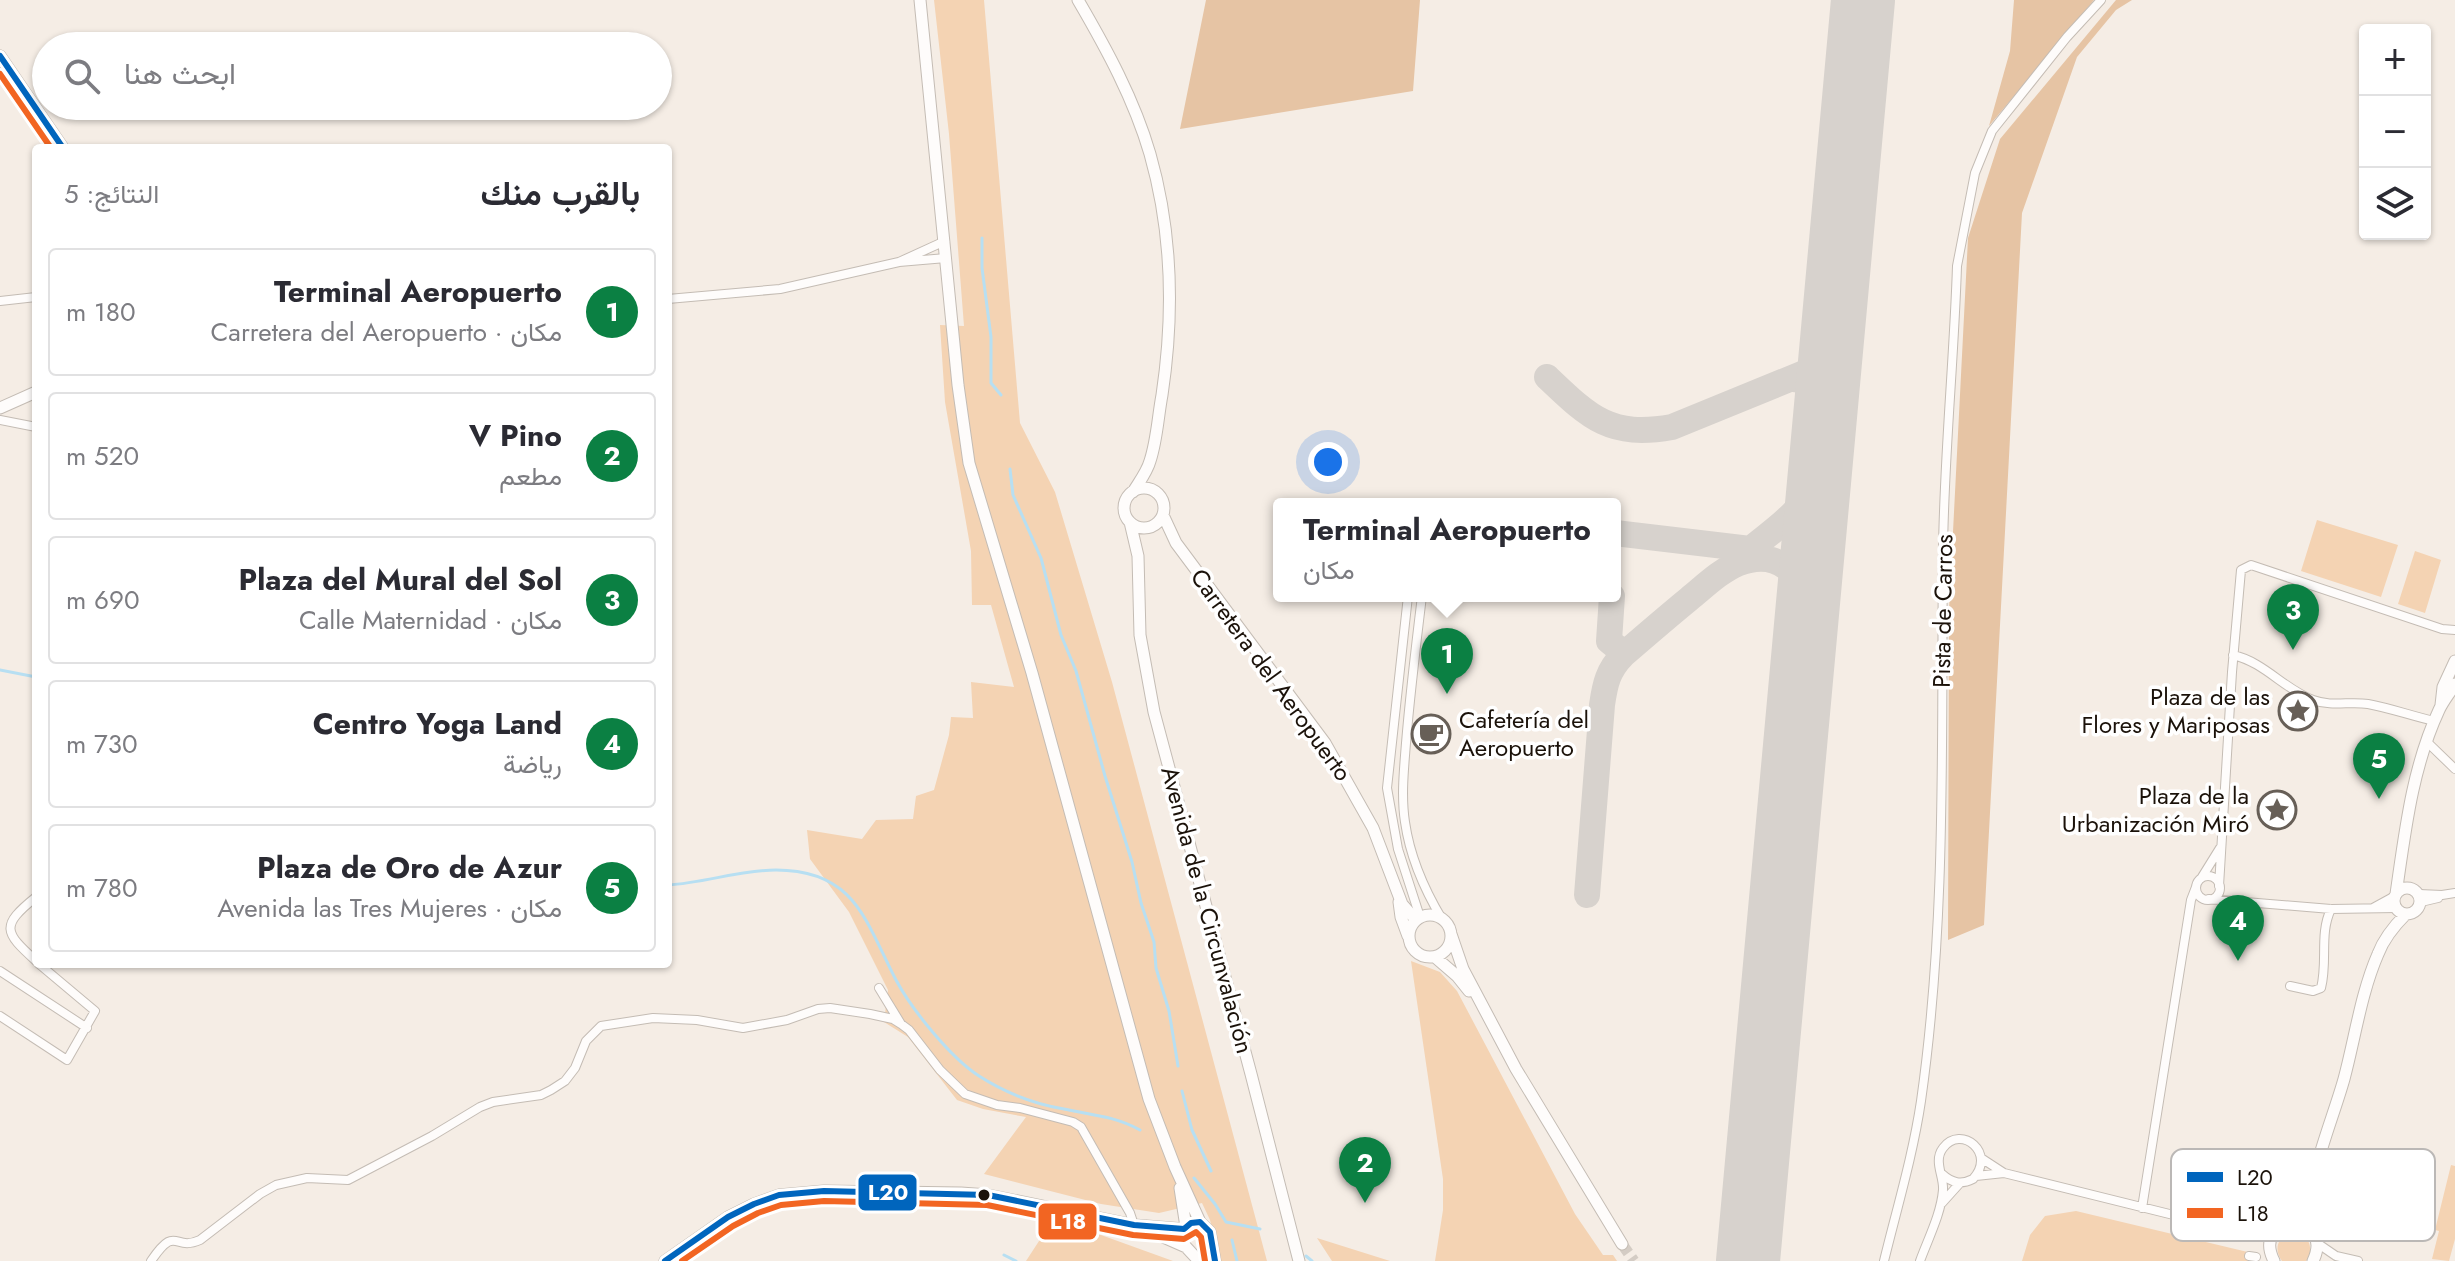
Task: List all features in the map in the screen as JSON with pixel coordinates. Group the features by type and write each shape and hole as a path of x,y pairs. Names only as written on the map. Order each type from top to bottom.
{"street":[{"path":"920,0 960,399 975,486 1032,673 1149,1099 1200,1222 1208,1227 1215,1261"},
{"path":"1078,0 1110,57 1135,111 1150,153 1163,216 1169,272 1165,376 1151,459 1124,506 1130,522 1141,528 1150,527"},
{"name":"Pista de Carros","path":"1884,1261 1920,1107 1938,912 1943,547 1957,266 1961,240 1975,173 1992,131 2067,37 2101,0"},
{"path":"0,56 32,103"},
{"path":"44,120 60,144"},
{"path":"899,262 945,241"},
{"path":"672,299 780,289 899,262 946,258"},
{"path":"0,301 32,297"},
{"path":"0,408 32,394"},
{"path":"0,420 32,426"},
{"path":"1138,556 1150,527 1163,515 1164,508 1151,459"},
{"path":"1133,492 1149,489 1159,496"},
{"name":"Carretera del Aeropuerto","path":"1163,515 1176,543 1325,743 1373,828 1399,897 1406,910 1418,918"},
{"path":"1130,522 1138,556"},
{"name":"Carretera del Aeropuerto","path":"1150,527 1176,543"},
{"name":"Avenida de la Circunvalación","path":"1138,556 1140,635 1154,712 1299,1261"},
{"path":"2191,908 2216,896 2219,888 2241,570 2251,565 2455,633"},
{"name":"Carretera del Aeropuerto","path":"1407,602 1387,778 1400,857 1418,918"},
{"path":"1421,602 1406,743 1403,802 1407,837 1421,879 1451,934 1460,961 1484,1010 1550,1128 1622,1244"},
{"path":"2233,655 2254,662 2282,684 2311,699 2329,704 2371,704 2434,721"},
{"path":"2441,706 2443,687 2455,661"},
{"path":"1400,667 1414,669"},
{"path":"2323,1149 2373,967 2394,926 2414,784 2426,741 2441,706 2455,684"},
{"path":"2426,741 2455,769"},
{"path":"1391,742 1406,743"},
{"path":"2142,1208 2191,908 2198,883 2220,847"},
{"path":"2198,883 2199,896 2228,902 2331,909 2398,904 2415,911 2417,895 2402,862"},
{"path":"2198,883 2209,876 2216,880 2228,902"},
{"path":"2398,904 2403,888 2432,901 2455,893"},
{"name":"Carretera del Aeropuerto","path":"1399,897 1401,917 1408,936"},
{"path":"32,900 12,918 9,933 32,957"},
{"path":"2290,986 2313,991 2321,988 2324,929 2331,909"},
{"path":"1442,919 1431,915 1418,918 1409,930 1412,949 1429,958 1435,957 1449,946 1451,934"},
{"path":"1435,957 1457,976 1484,1010"},
{"path":"0,1016 67,1060 87,1028 94,1014 93,1009 45,968"},
{"path":"0,971 87,1028"},
{"path":"879,988 901,1024"},
{"path":"151,1261 163,1243 170,1240 194,1243 276,1185 307,1178 348,1180 480,1107 541,1095 551,1090 565,1081 575,1068 586,1041 601,1026 653,1018 697,1020 743,1028 830,1008 893,1019 901,1024 965,1094 997,1105 1073,1122 1081,1127 1134,1225 1188,1249 1200,1251 1211,1241"},
{"path":"1920,1261 1943,1189 1940,1154 1945,1145 1954,1140 1976,1146 1982,1164 1976,1176 1960,1183 1942,1174"},
{"path":"1981,1158 2004,1173 2171,1215"},
{"path":"1176,1169 1185,1228 1182,1240 1199,1261"},
{"path":"1976,1176 2004,1173"},
{"path":"1940,1205 1960,1183"},
{"path":"665,1261 728,1217 754,1204 779,1195 813,1191 961,1193 1023,1201 1134,1225 1185,1228 1191,1223 1200,1222"},
{"path":"2256,1241 2272,1258"},
{"path":"2336,1256 2313,1261 2317,1243 2336,1256 2358,1261"}],"shaded area":[{"path":"934,0 984,0 1020,423 1055,492 1112,682 1267,1261 1210,1261 1220,1259 1210,1220 1202,1203 1159,1213 1101,1204 984,1174 1026,1117 983,1109 957,1100 908,1037 884,1022 888,990 849,912 810,859 807,830 862,839 876,820 913,819 916,796 934,790 951,717 973,718 971,682 1014,687 991,605 972,605 971,551 945,402 940,325 964,326 949,134"},
{"path":"1206,0 1420,0 1413,91 1180,129"},
{"path":"2014,0 2094,0 1989,126 2010,51"},
{"path":"2116,0 2132,0 2116,10 2077,57 2022,213 1984,925 1948,940 1949,610 1968,238 2000,139"},
{"path":"2317,520 2398,545 2381,597 2301,571"},
{"path":"2415,551 2441,560 2425,613 2398,604"},
{"path":"1411,961 1440,972 1457,991 1575,1214 1603,1255 1613,1255 1617,1261 1435,1261 1443,1210 1443,1179"},
{"path":"2451,1165 2455,1166 2455,1239 2449,1261 2432,1259 2439,1231 2435,1230"},
{"path":"2076,1211 2171,1234 2171,1241 2202,1241 2256,1254 2255,1261 2022,1261 2030,1235 2045,1216"},
{"path":"1054,1218 1173,1261 1026,1261"},
{"path":"1317,1238 1390,1261 1332,1261"},
{"path":"2280,1241 2308,1241 2310,1251 2306,1261 2282,1261 2278,1248"}],"waterway":[{"path":"982,238 982,268 991,337 991,383 1001,395"},
{"path":"1010,469 1013,495 1041,558 1061,635 1076,671 1132,862 1154,942 1156,968 1169,1011 1178,1066"},
{"path":"0,670 32,676"},
{"path":"672,885 776,870 803,872 824,879 855,904 912,1005 945,1046 968,1068 999,1087 1031,1101 1112,1119 1140,1130"},
{"path":"1182,1091 1192,1130 1211,1171"},
{"path":"1194,1178 1226,1222 1260,1229"},
{"path":"1232,1240 1237,1261"},
{"path":"1004,1255 1016,1261"},
{"path":"1306,1256 1312,1261"}],"taxiway":[{"path":"1547,377 1576,404 1602,422 1632,430 1672,427 1809,371 1826,355 1833,333"},
{"path":"1793,379 1814,386 1826,404"},
{"path":"1734,562 1794,512 1820,475"},
{"path":"1621,534 1750,549"},
{"path":"1587,895 1602,705 1604,690 1614,666 1713,579 1739,563 1766,559 1786,567 1800,585 1808,610"},
{"path":"1612,602 1609,641 1620,650 1630,649"}],"runway":[{"path":"1748,1261 1863,0"}],"tunnel":[{"path":"1622,1244 1634,1261"}],"transit line":[{"name":"L20","path":"0,56 32,103"},
{"name":"L18","path":"0,74 48,144"},
{"name":"L20","path":"44,120 60,144"},
{"name":"L20","path":"665,1261 728,1217 754,1204 779,1195 824,1191 988,1195 1134,1225 1184,1229 1191,1223 1200,1222 1210,1232 1215,1261"},
{"name":"L18","path":"682,1261 758,1213 781,1205 824,1201 987,1205 1133,1235 1184,1239 1196,1232 1201,1237 1205,1261"}],"place":[{"name":"Plaza del Mural del Sol","path":"2293,650"},
{"name":"Terminal Aeropuerto","path":"1447,694"},
{"name":"Plaza de las Flores y Mariposas","path":"2298,711"},
{"name":"Cafetería del Aeropuerto","path":"1431,734"},
{"name":"Plaza de Oro de Azur","path":"2379,799"},
{"name":"Plaza de la Urbanización Miró","path":"2277,810"},
{"name":"Centro Yoga Land","path":"2238,961"},
{"name":"V Pino","path":"1365,1203"}]}
